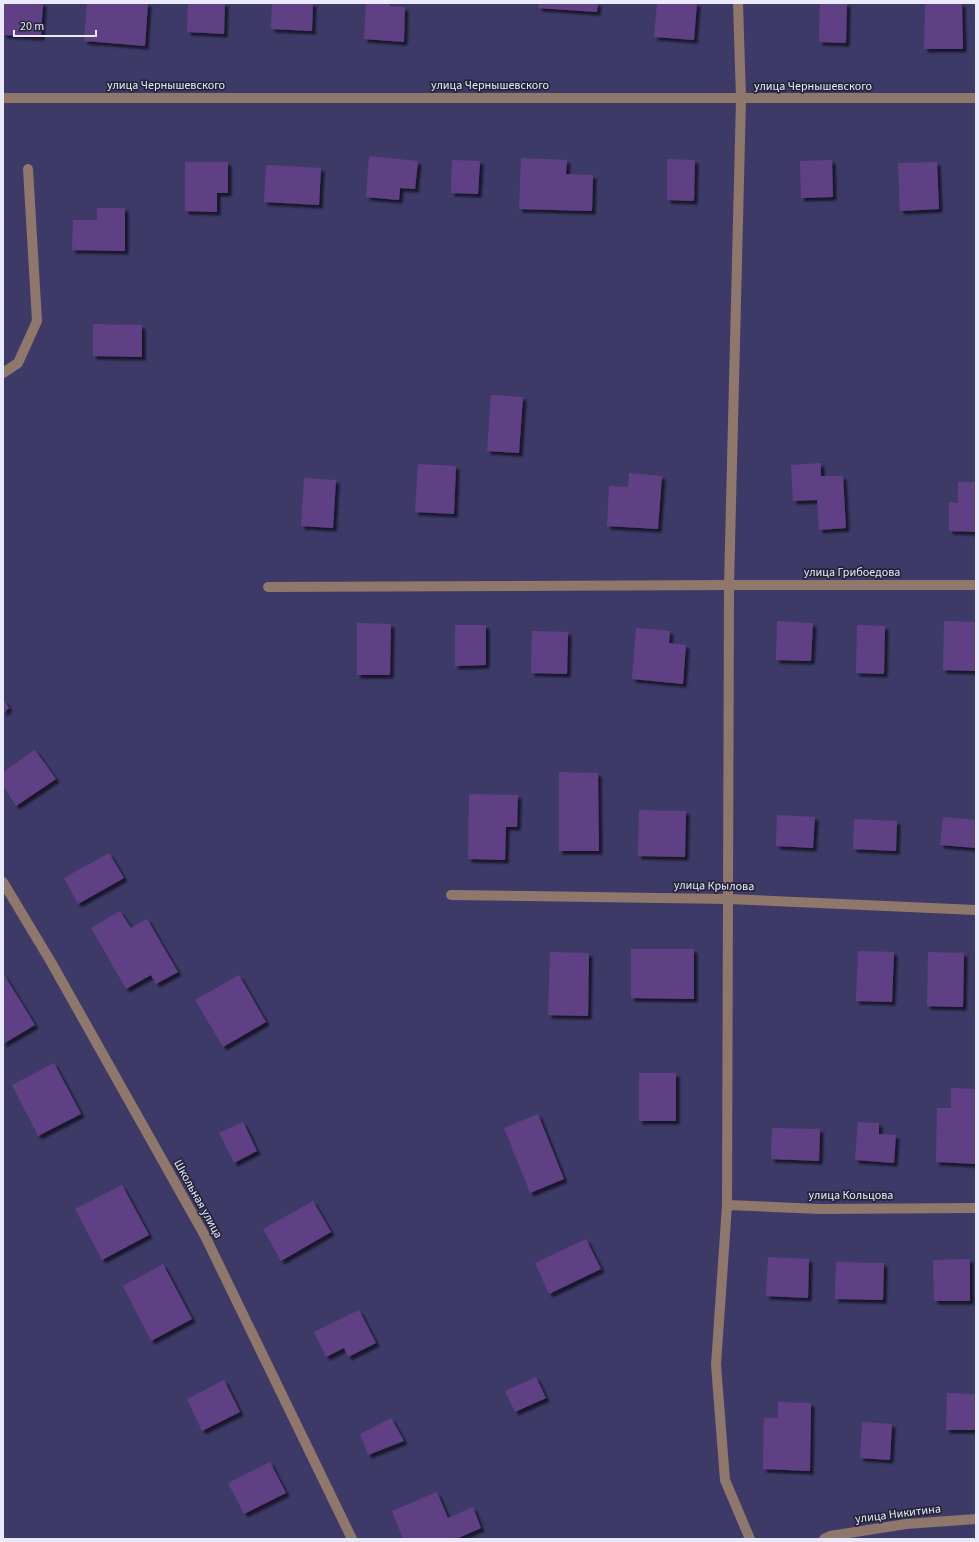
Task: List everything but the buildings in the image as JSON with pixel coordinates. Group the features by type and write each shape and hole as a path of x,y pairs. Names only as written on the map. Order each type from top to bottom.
{"street":[{"path":"738,3 740,99 729,585 727,1205 716,1365 725,1480 750,1539"},
{"name":"улица Чернышевского","path":"3,98 976,98"},
{"path":"3,373 18,363 37,321 28,169"},
{"name":"улица Грибоедова","path":"268,587 976,585"},
{"name":"Школьная улица","path":"3,882 205,1236 352,1539"},
{"name":"улица Крылова","path":"451,895 728,899 976,910"},
{"name":"улица Кольцова","path":"727,1205 820,1209 976,1208"},
{"name":"улица Никитина","path":"824,1539 830,1536 906,1524 976,1519"}]}
